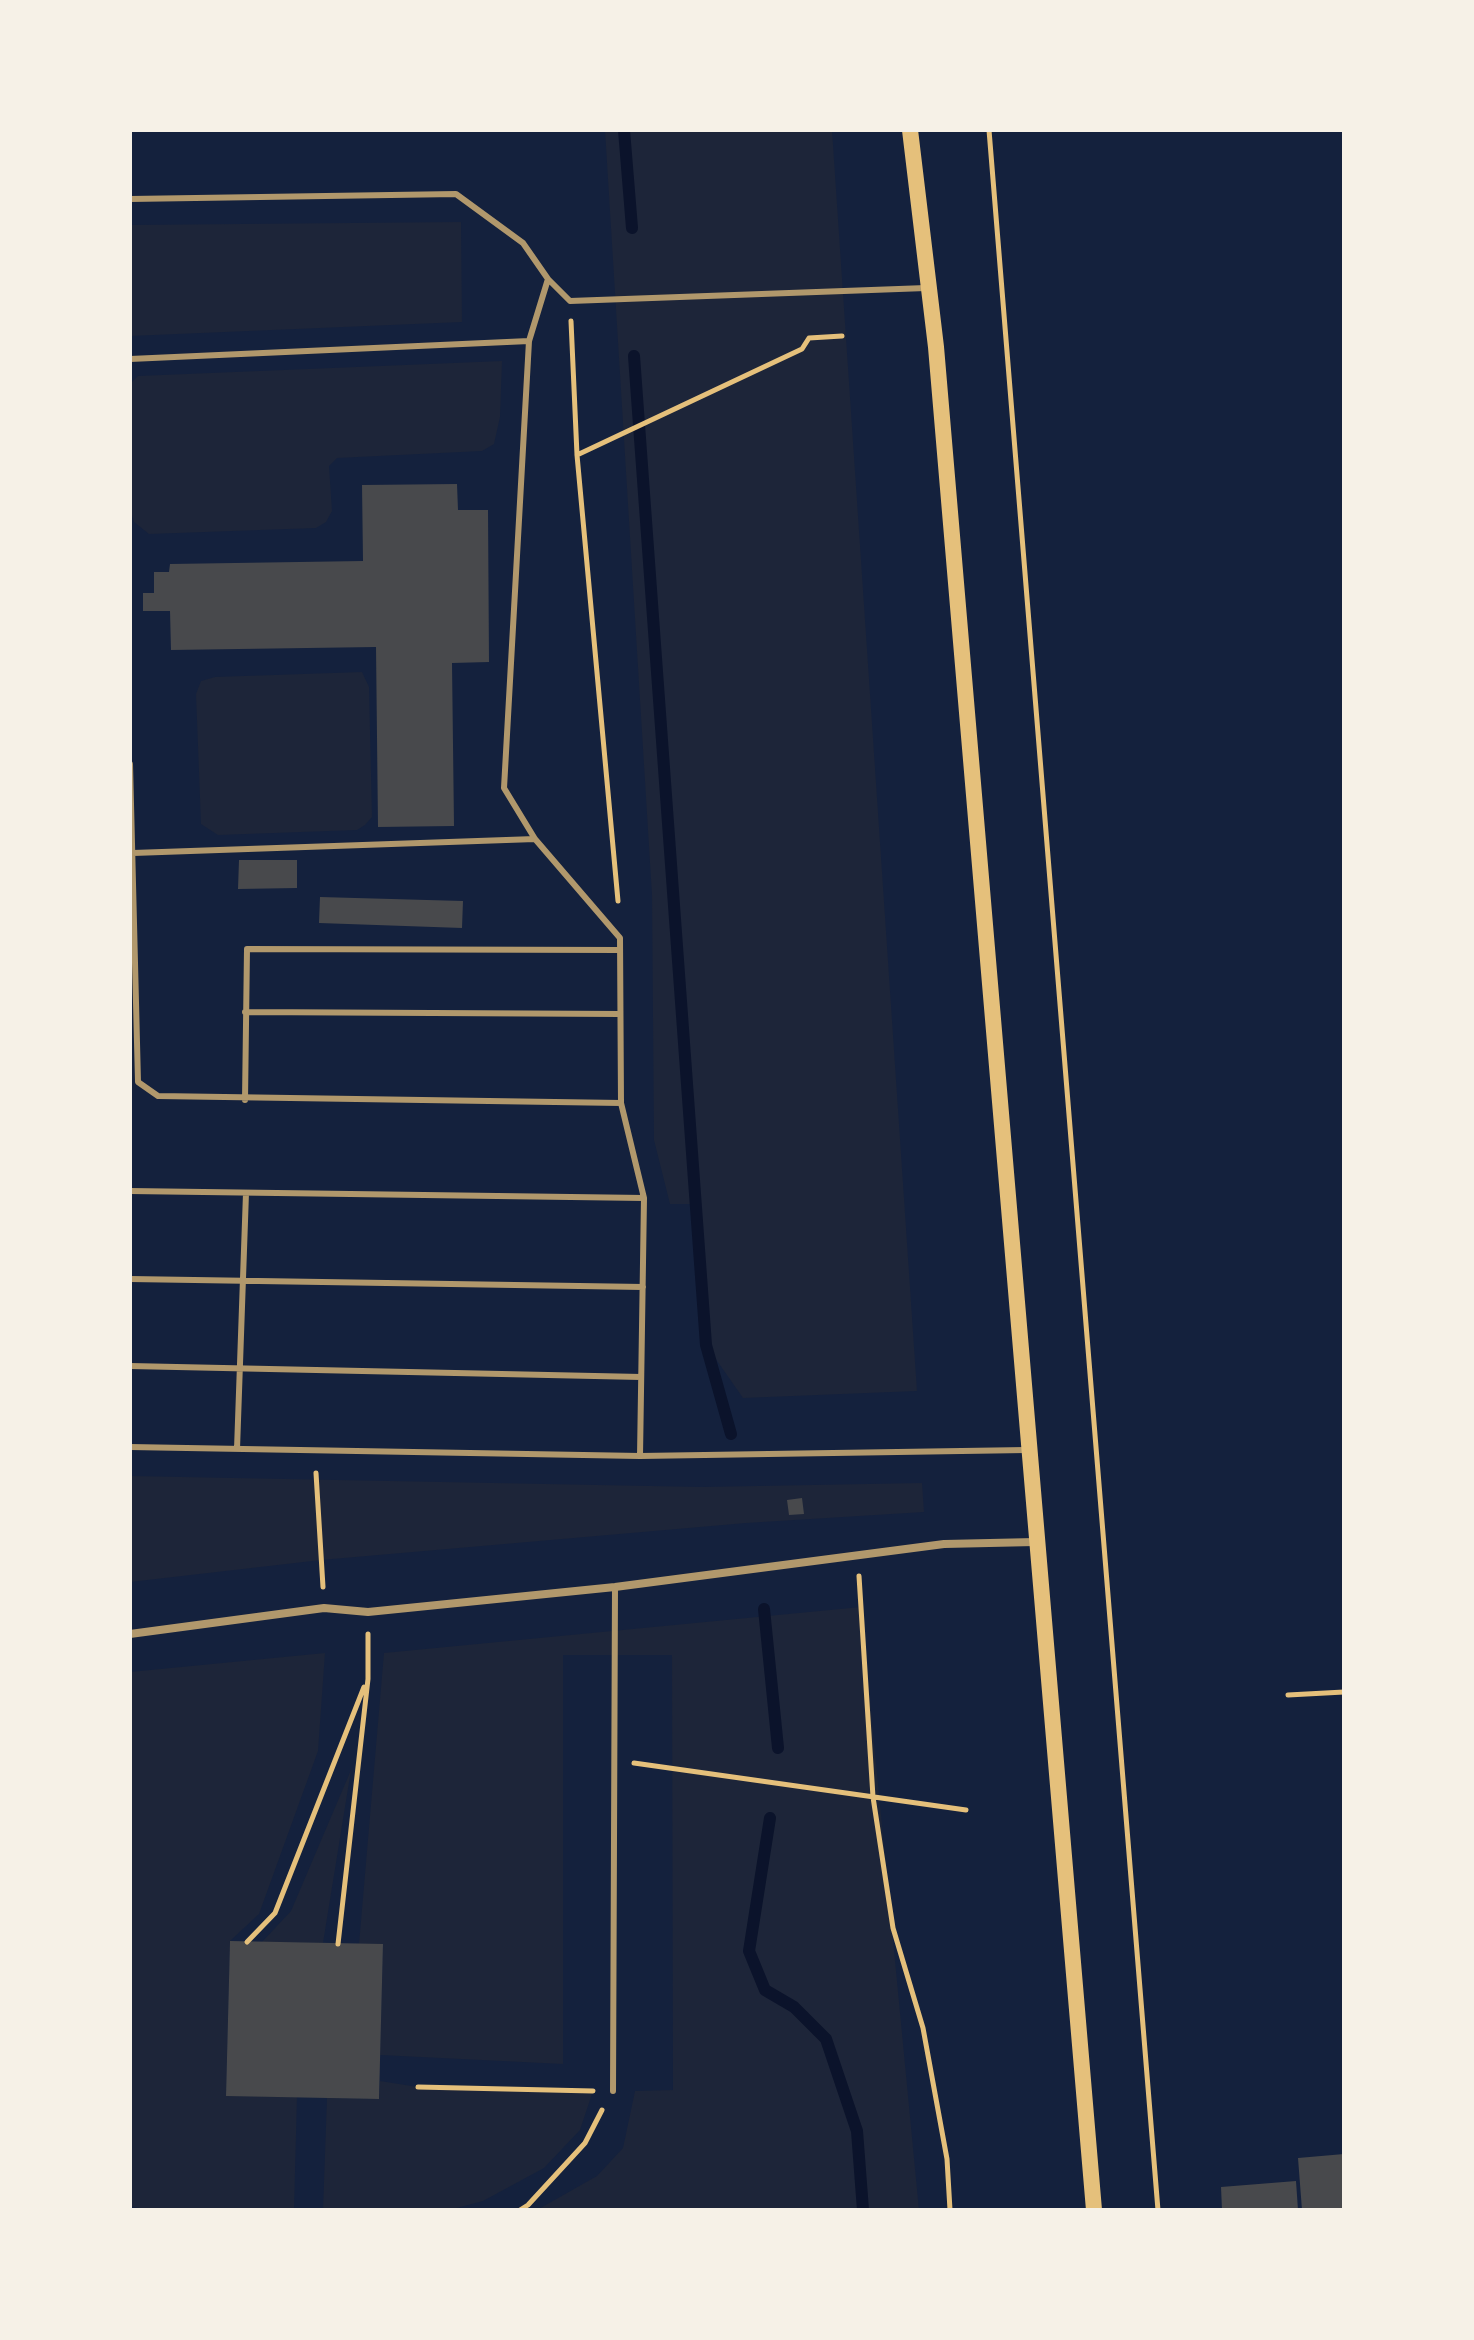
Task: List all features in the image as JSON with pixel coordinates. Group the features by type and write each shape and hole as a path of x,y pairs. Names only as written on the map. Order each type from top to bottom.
{"main road":[{"path":"910,130 930,288 1094,2210"}],"street":[{"path":"130,1634 324,1608 368,1612 615,1587 944,1544 1035,1542"}],"lane":[{"path":"130,199 456,194 523,243 548,279 570,301 930,288"},
{"path":"548,279 529,341 504,788 535,839 620,938 621,1103 644,1198 640,1456"},
{"path":"130,359 529,341"},
{"path":"130,764 133,1019 138,1082 158,1096 245,1100 621,1103"},
{"path":"133,853 535,839"},
{"path":"245,1100 247,949 620,950"},
{"path":"245,1012 620,1014"},
{"path":"130,1191 644,1198"},
{"path":"237,1449 246,1193"},
{"path":"130,1279 643,1287"},
{"path":"130,1366 240,1365 641,1377"},
{"path":"130,1447 640,1456 1027,1450"},
{"path":"613,2091 615,1587"}],"path":[{"path":"989,130 1158,2210"},
{"path":"570,301 577,455 620,938"},
{"path":"577,455 802,349 809,338 842,336"},
{"path":"315,1450 324,1608"},
{"path":"857,1555 873,1797 893,1928 926,2042 947,2159 950,2210"},
{"path":"338,1944 368,1679 368,1612"},
{"path":"247,1942 275,1913 368,1679"},
{"path":"1288,1695 1344,1692"},
{"path":"615,1761 966,1810"},
{"path":"418,2087 613,2091 585,2143 520,2210"}],"shaded area":[{"path":"605,130 832,130 917,1391 743,1398 706,1345 694,1204 670,1204 654,1140 652,895"},
{"path":"461,222 462,322 130,336 130,225"},
{"path":"502,361 500,417 494,444 482,451 337,458 329,466 332,511 326,522 316,528 149,534 134,522 130,509 130,384 138,376"},
{"path":"362,672 369,687 372,817 365,825 357,830 218,835 201,824 196,694 201,681 215,677"},
{"path":"130,1476 702,1487 922,1483 924,1512 746,1523 321,1560 130,1582"},
{"path":"861,1607 919,2210 537,2210 597,2176 623,2148 635,2091 673,2090 672,1655 563,1655 563,2064 380,2055 383,1945 359,1944 384,1653"},
{"path":"325,1653 318,1751 259,1914 230,1941 226,2095 297,2097 294,2210 148,2210 130,2206 130,1672"},
{"path":"351,1770 323,1943 262,1942 291,1911"},
{"path":"380,2081 418,2087 593,2091 580,2130 544,2168 483,2201 449,2210 323,2210 327,2098 379,2099"}],"building":[{"path":"457,484 458,510 488,510 489,662 452,663 454,826 378,827 376,647 171,650 170,611 143,611 143,593 154,593 154,572 169,572 170,564 363,561 362,485"},
{"path":"239,860 297,860 297,888 238,889"},
{"path":"320,897 463,901 462,928 319,923"},
{"path":"802,1498 804,1514 789,1515 787,1500"},
{"path":"230,1941 383,1944 379,2099 226,2096"},
{"path":"1344,2154 1344,2210 1302,2210 1298,2158"},
{"path":"1296,2181 1298,2210 1222,2210 1221,2187"}],"waterway":[{"path":"624,130 632,228"},
{"path":"634,356 706,1345 731,1434"},
{"path":"764,1609 778,1748"},
{"path":"770,1818 749,1951 765,1990 794,2007 826,2039 857,2131 863,2210"}]}
